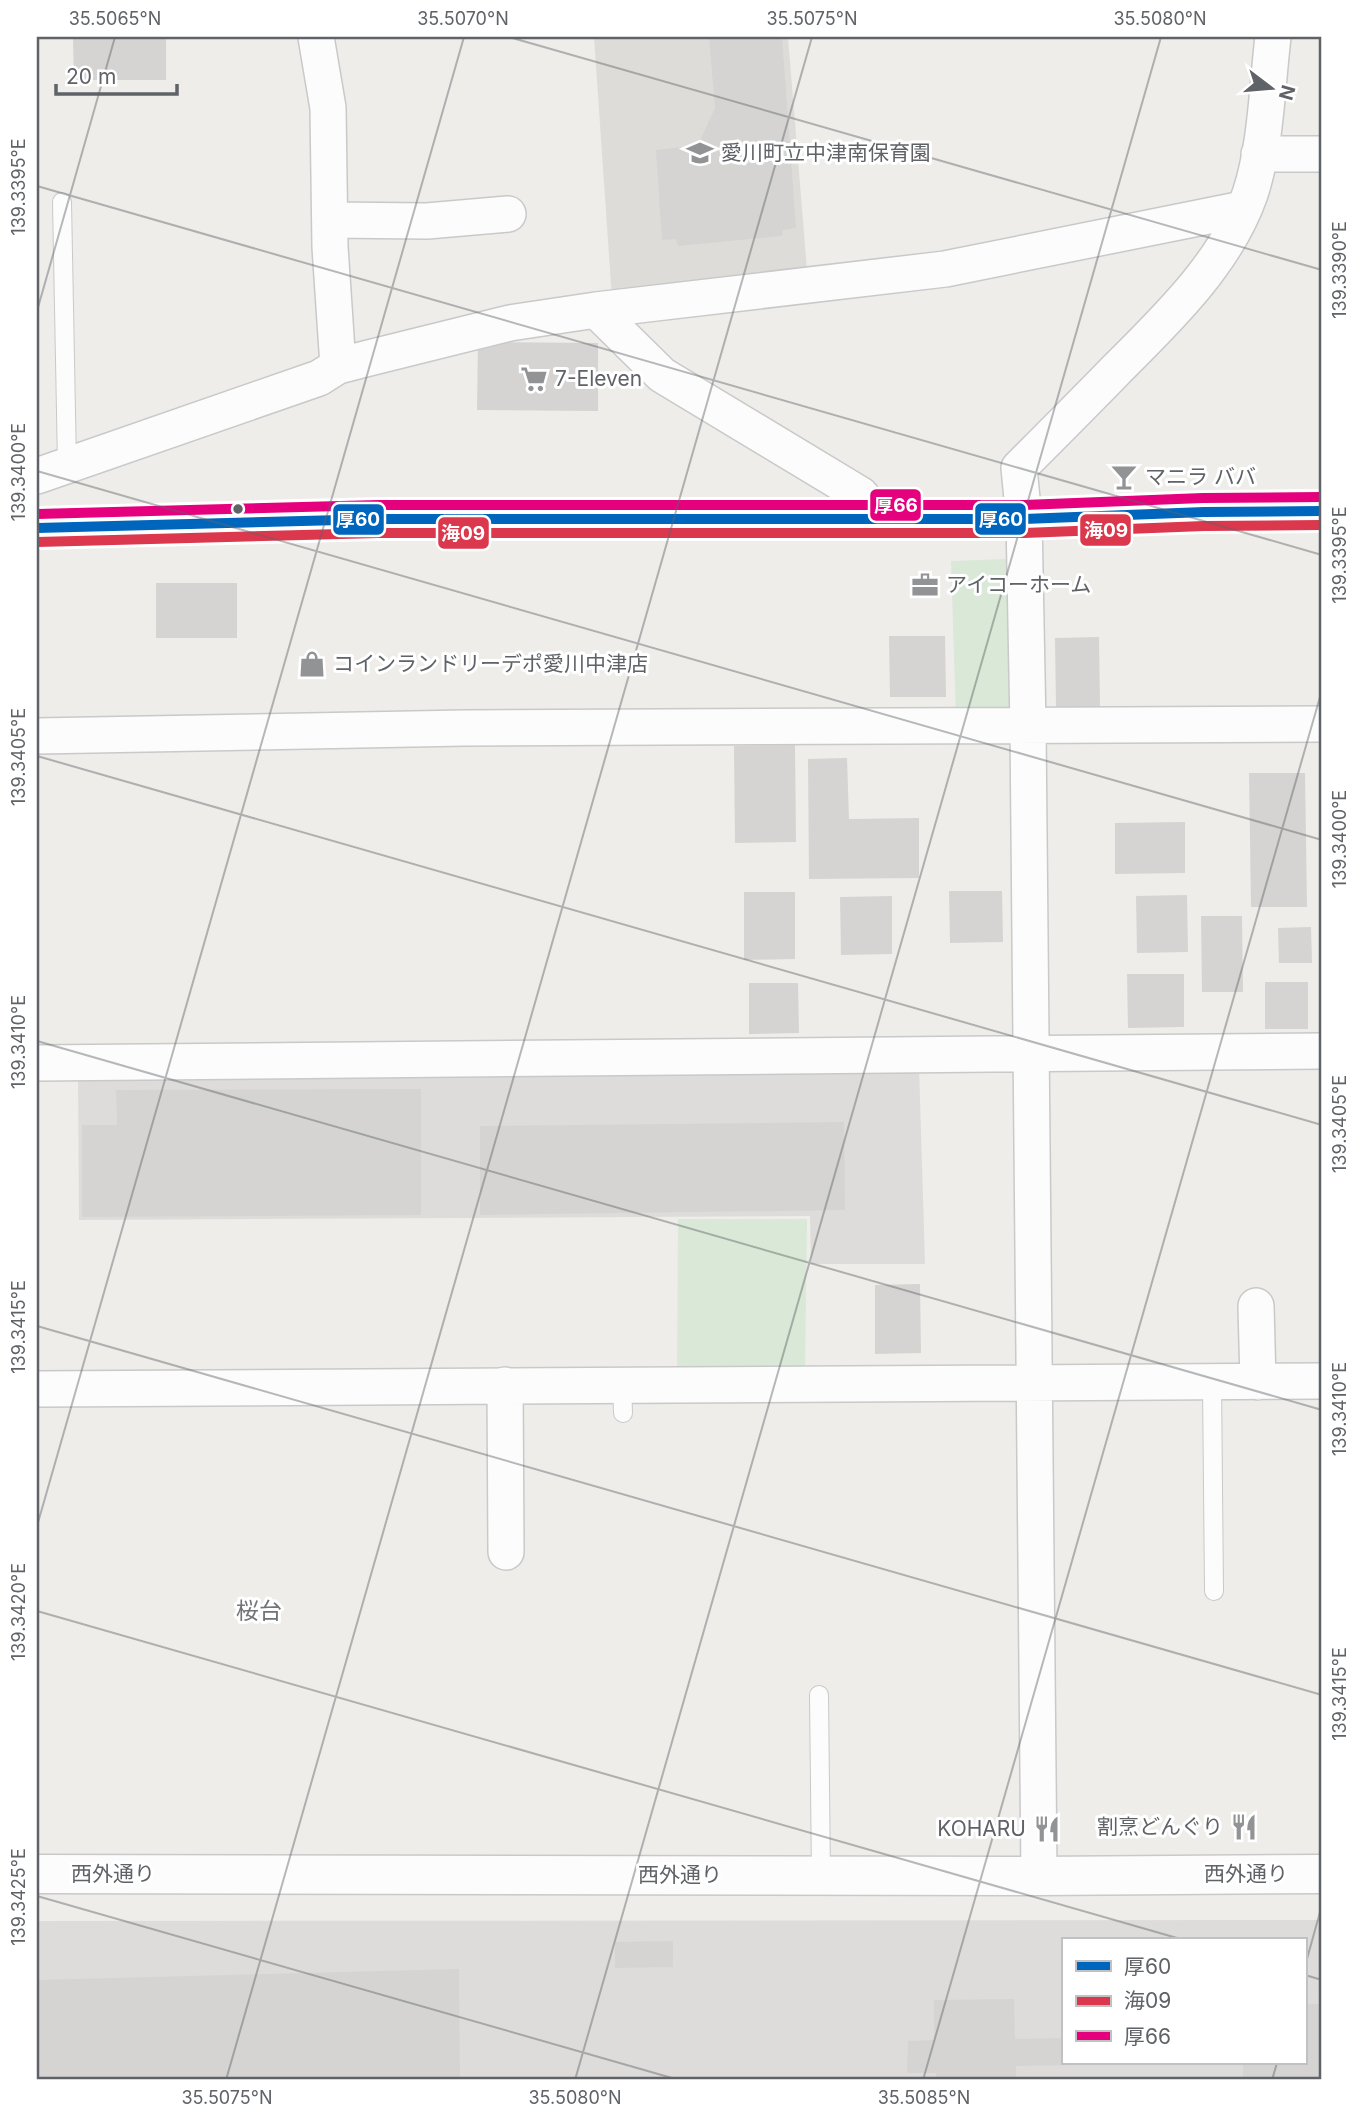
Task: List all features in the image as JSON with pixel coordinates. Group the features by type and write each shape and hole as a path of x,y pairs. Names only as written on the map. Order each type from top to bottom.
{"main road":[{"path":"37,528 379,519 1024,519 1205,512 1322,511"}],"street":[{"path":"316,37 328,108 330,220 338,366"},
{"path":"1039,1876 1028,727 1024,519 1019,468 1166,320 1194,288 1230,234 1250,194 1259,154 1273,37"},
{"path":"1259,154 1322,154"},
{"path":"52,470 181,428 319,378 338,366 510,323 596,310 945,269 1243,209"},
{"path":"330,220 426,221 508,214"},
{"path":"596,310 662,375 862,495 876,518"},
{"path":"37,736 479,727 1322,724"},
{"path":"37,1063 1322,1051"},
{"path":"1256,1306 1258,1382"},
{"path":"37,1389 505,1385 622,1399 1035,1384 1322,1381"},
{"path":"505,1385 506,1552"},
{"name":"西外通り","path":"37,1874 1322,1874"}],"lane":[{"path":"52,470 62,202"},
{"path":"1212,1382 1214,1591"},
{"path":"819,1695 821,1875"}],"shaded area":[{"name":"愛川町立中津南保育園","path":"594,37 788,37 807,270 612,299"},
{"path":"919,1065 925,1264 811,1264 810,1216 79,1220 78,1071"},
{"path":"1322,1920 1322,2080 37,2080 37,1921"}],"green space":[{"path":"1006,559 1013,564 1016,714 956,720 951,561"},
{"path":"678,1219 807,1219 805,1375 677,1372"}],"building":[{"path":"73,37 166,37 166,80 74,80"},
{"path":"709,37 782,37 796,228 783,230 782,236 678,246 676,239 662,240 656,150 698,145 715,108"},
{"path":"478,342 598,343 598,411 477,410"},
{"path":"156,583 237,583 237,638 156,638"},
{"path":"889,636 945,636 946,697 890,697"},
{"path":"1099,637 1100,707 1056,707 1055,638"},
{"path":"795,745 796,842 735,843 734,746"},
{"path":"847,758 849,819 919,818 919,878 809,879 808,759"},
{"path":"1249,773 1305,773 1307,907 1251,907"},
{"path":"1185,822 1185,873 1115,874 1115,823"},
{"path":"949,891 1002,891 1003,942 950,943"},
{"path":"744,892 795,892 795,959 744,960"},
{"path":"1187,895 1188,952 1137,953 1136,896"},
{"path":"892,896 892,954 841,955 840,897"},
{"path":"1201,916 1242,916 1243,992 1202,992"},
{"path":"1311,927 1312,963 1279,963 1278,928"},
{"path":"1127,974 1184,974 1184,1027 1128,1028"},
{"path":"1265,982 1308,982 1308,1029 1265,1029"},
{"path":"749,983 798,983 799,1033 749,1034"},
{"path":"421,1089 421,1215 82,1217 82,1125 117,1125 116,1090"},
{"path":"844,1122 845,1210 480,1215 480,1126"},
{"path":"920,1284 921,1353 875,1354 875,1285"},
{"path":"1318,1926 1322,1926 1322,2080 1243,2080 1243,2064 1306,2064 1306,2004 1319,2004"},
{"path":"673,1941 673,1967 615,1968 615,1942"},
{"path":"459,1969 460,2080 37,2080 37,1980"},
{"path":"1014,1999 1015,2039 1062,2038 1062,2064 1072,2065 1016,2066 1016,2080 936,2080 936,2073 907,2073 908,2041 934,2040 934,2000"}],"transit line":[{"name":"厚66","path":"37,514 379,505 1024,505 1203,498 1322,497"},
{"name":"厚60","path":"37,528 379,519 1024,519 1204,512 1322,511"},
{"name":"海09","path":"37,542 379,533 1024,533 1204,526 1322,525"}],"place":[{"name":"愛川町立中津南保育園","path":"700,153"},
{"name":"7-Eleven","path":"534,379"},
{"name":"マニラ ババ","path":"1124,477"},
{"name":"アイコーホーム","path":"925,585"},
{"name":"コインランドリーデポ愛川中津店","path":"312,664"},
{"name":"割烹どんぐり","path":"1244,1827"},
{"name":"KOHARU","path":"1047,1829"}],"district":[{"name":"桜台","path":"259,1611"}]}
